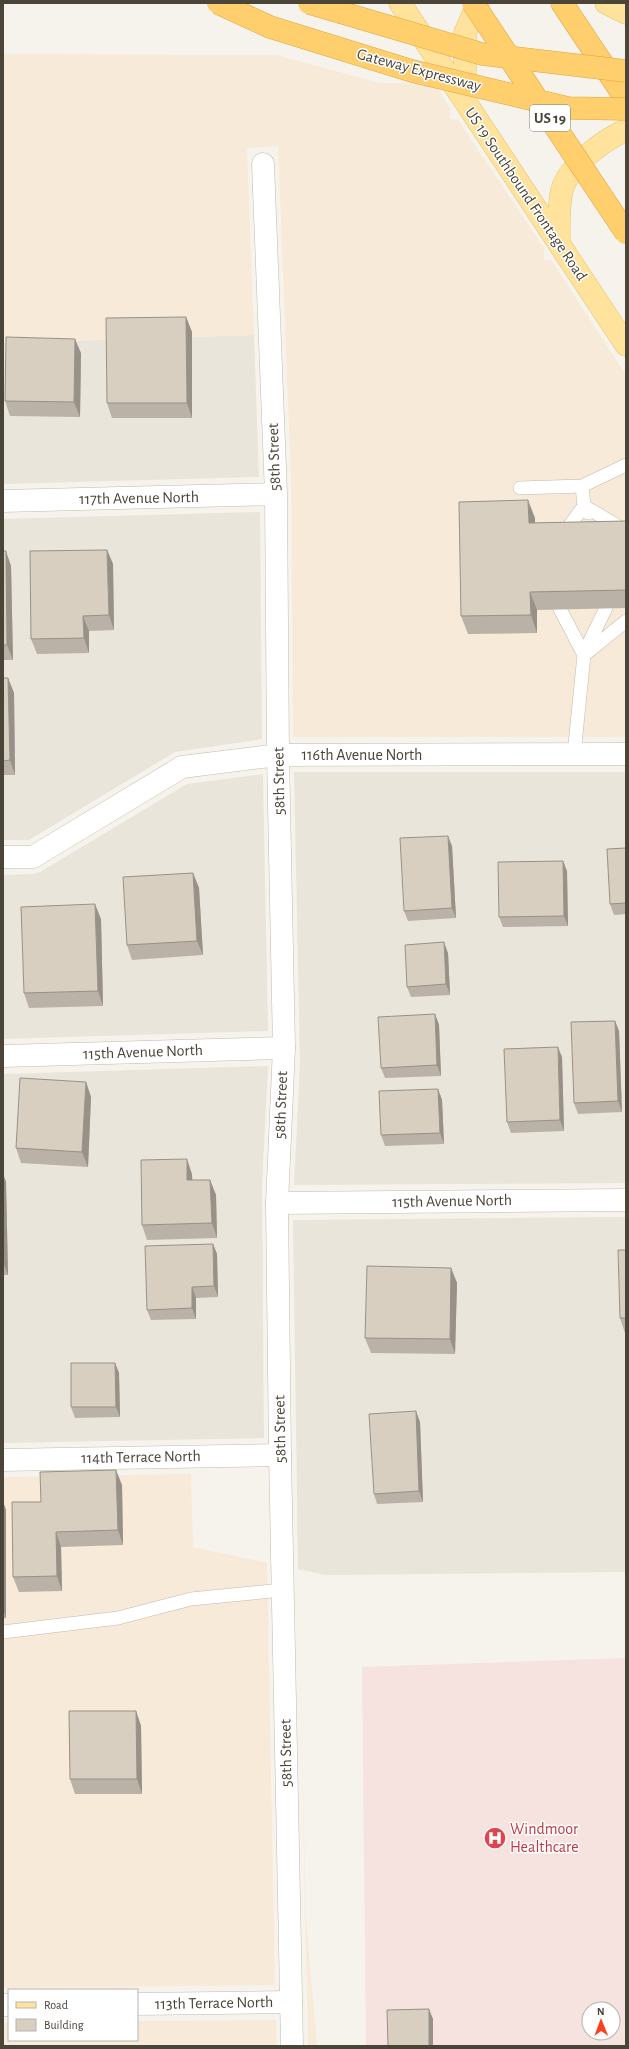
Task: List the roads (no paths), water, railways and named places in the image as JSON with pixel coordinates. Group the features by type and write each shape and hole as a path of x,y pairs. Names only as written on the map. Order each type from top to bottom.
{"highway":[{"name":"Gateway Expressway","path":"218,3 270,27 412,71 568,108 626,108"},
{"name":"Gateway Expressway","path":"309,3 482,54 626,71"},
{"name":"US 19","path":"473,3 626,233"},
{"path":"562,3 626,100"}],"main road":[{"name":"US 19 Southbound Frontage Road","path":"400,3 626,345"},
{"path":"466,102 465,33 478,3"},
{"path":"606,3 626,13"},
{"path":"559,242 558,211 562,188 575,168 593,149 626,130"}],"street":[{"name":"58th Street","path":"263,164 276,494 278,755 284,1048 277,1203 280,1455 292,2046"},
{"name":"117th Avenue North","path":"3,501 276,494"},
{"name":"116th Avenue North","path":"3,857 33,857 182,767 278,755 626,754"},
{"name":"115th Avenue North","path":"3,1056 284,1048"},
{"name":"115th Avenue North","path":"277,1203 626,1200"},
{"name":"114th Terrace North","path":"3,1460 280,1455"},
{"name":"113th Terrace North","path":"138,2004 291,2002"}],"lane":[{"path":"520,488 582,486 626,465"},
{"path":"582,486 584,506 598,529"},
{"path":"584,506 626,531"},
{"path":"558,541 584,506"},
{"path":"574,754 584,655 606,608"},
{"path":"560,609 584,655"},
{"path":"584,655 626,621"},
{"path":"3,1632 118,1618 191,1599 283,1590"}],"place":[{"name":"Windmoor Healthcare","path":"495,1838"}]}
